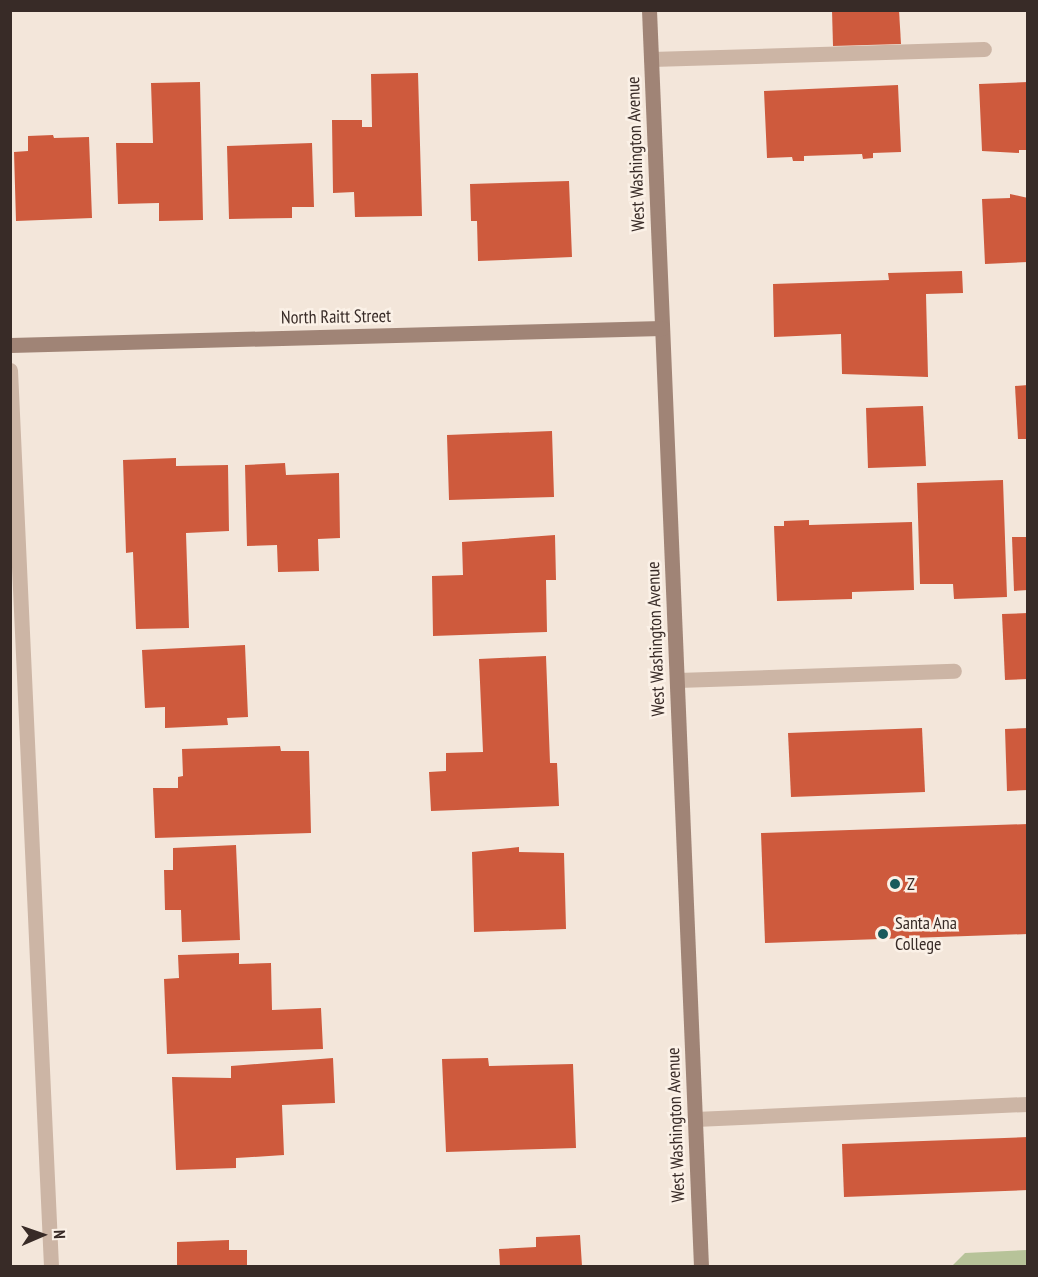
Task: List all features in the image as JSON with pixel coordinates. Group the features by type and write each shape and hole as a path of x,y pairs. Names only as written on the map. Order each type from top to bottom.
{"street":[{"name":"West Washington Avenue","path":"649,10 701,1266"},
{"path":"651,59 984,49"},
{"name":"North Raitt Street","path":"10,345 662,328"},
{"path":"10,370 51,1266"},
{"path":"677,680 954,671"},
{"path":"695,1119 1028,1104"}],"green space":[{"path":"1027,1250 1027,1266 952,1266 965,1253"}],"building":[{"path":"832,10 899,10 901,44 833,46"},
{"path":"418,73 422,216 355,217 354,192 333,193 332,120 362,120 362,127 372,127 371,74"},
{"path":"200,82 203,220 159,221 159,203 118,204 116,143 153,143 151,83"},
{"path":"1028,82 1028,150 1019,150 1019,153 982,151 979,84"},
{"path":"898,85 901,152 873,153 873,158 863,159 862,154 804,156 804,161 793,161 792,157 767,158 764,91"},
{"path":"53,135 54,138 89,137 92,218 16,221 14,152 28,151 28,136"},
{"path":"312,143 314,207 292,207 292,218 229,219 227,146"},
{"path":"569,181 572,257 478,261 477,221 471,221 470,184"},
{"path":"1010,194 1028,198 1028,262 985,264 982,199 1010,198"},
{"path":"962,271 963,293 926,294 928,377 842,374 841,334 774,337 773,284 889,280 888,273"},
{"path":"1028,385 1028,439 1018,439 1015,386"},
{"path":"923,406 926,466 868,468 866,408"},
{"path":"552,431 554,497 449,500 447,435"},
{"path":"176,458 176,466 228,465 229,531 186,533 189,628 136,629 133,552 126,553 123,460"},
{"path":"285,463 286,475 339,473 340,538 318,539 319,571 278,572 277,545 247,546 245,465"},
{"path":"1003,480 1007,597 954,599 953,584 920,584 917,483"},
{"path":"809,520 809,525 912,522 914,590 852,592 852,599 777,601 774,526 784,526 784,521"},
{"path":"555,535 556,580 546,580 547,632 433,636 432,576 463,575 462,542"},
{"path":"1012,537 1028,537 1028,590 1014,591"},
{"path":"1028,613 1028,679 1005,680 1002,614"},
{"path":"245,645 248,717 227,718 228,725 165,728 165,707 145,708 142,650"},
{"path":"546,656 550,763 557,763 559,806 431,811 429,772 446,771 446,753 483,752 479,659"},
{"path":"922,728 925,792 791,797 788,733"},
{"path":"1028,728 1028,790 1007,791 1005,729"},
{"path":"280,746 281,751 309,751 311,833 155,838 153,788 178,788 178,777 183,776 182,749"},
{"name":"Z","path":"1028,824 1028,934 765,943 761,833"},
{"path":"236,845 240,940 182,942 181,910 165,910 164,870 173,870 173,848"},
{"path":"519,847 519,852 564,853 566,929 474,932 472,852"},
{"path":"239,953 239,964 271,963 272,1010 321,1008 323,1049 167,1054 164,979 179,978 178,955"},
{"path":"333,1058 335,1103 282,1105 284,1155 236,1158 236,1168 176,1170 172,1077 231,1078 231,1066"},
{"path":"488,1058 489,1066 573,1064 576,1148 446,1152 442,1059"},
{"path":"1028,1137 1028,1190 844,1197 842,1144"},
{"path":"580,1235 582,1266 500,1266 499,1249 536,1247 536,1237"},
{"path":"229,1240 229,1250 247,1250 247,1266 177,1266 177,1242"}],"place":[{"name":"Z","path":"895,884"},
{"name":"Santa Ana College","path":"883,934"}]}
